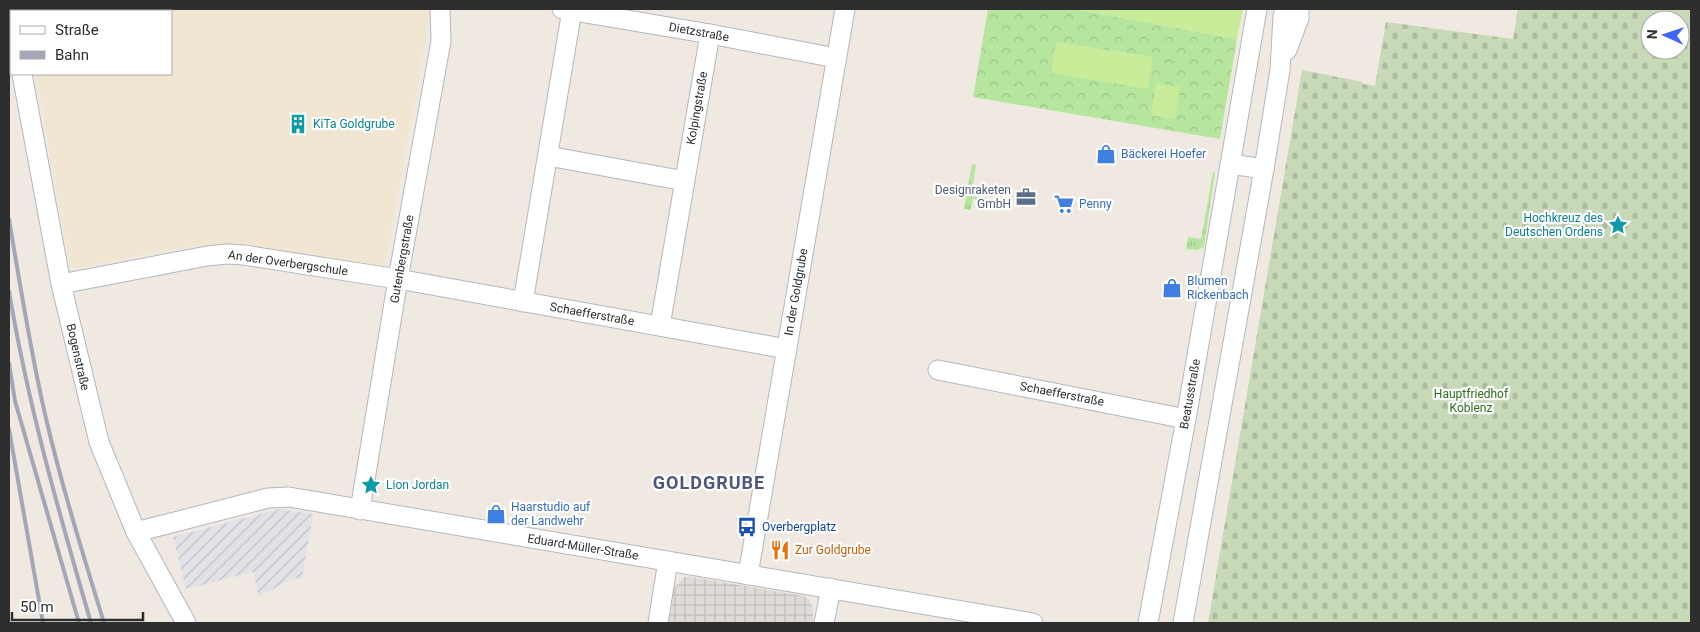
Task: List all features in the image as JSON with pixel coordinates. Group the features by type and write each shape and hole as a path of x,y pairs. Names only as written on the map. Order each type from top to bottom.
{"street":[{"name":"Gutenbergstraße","path":"360,510 398,279 441,41 440,9"},
{"name":"In der Goldgrube","path":"748,575 845,9"},
{"name":"Beatusstraße","path":"1148,623 1186,419 1257,9"},
{"path":"1183,623 1264,169 1280,70 1285,9"},
{"path":"1280,70 1299,18 1299,9"},
{"name":"Dietzstraße","path":"567,10 836,58"},
{"path":"524,302 548,156 567,10"},
{"name":"Kolpingstraße","path":"660,326 710,34"},
{"name":"Bogenstraße","path":"22,75 61,284 98,442 136,532 186,623"},
{"path":"548,156 685,181"},
{"path":"1230,164 1264,169"},
{"name":"An der Overbergschule","path":"61,284 207,256 227,254 398,279"},
{"name":"Schaefferstraße","path":"398,279 786,349"},
{"name":"Schaefferstraße","path":"938,370 1186,419"},
{"name":"Eduard-Müller-Straße","path":"136,532 268,498 289,497 1033,623"},
{"path":"658,623 668,562"},
{"path":"824,623 831,588"}],"shaded area":[{"path":"431,9 385,267 252,245 223,245 193,246 162,251 70,270 36,75 172,75 172,10 140,10"},
{"path":"279,509 313,514 302,578 291,579 259,597 253,572 186,589 173,537"},
{"path":"684,577 804,596 813,607 813,623 665,623 673,589"}],"green space":[{"path":"988,9 1074,9 1237,39 1220,139 973,97"},
{"path":"1074,9 1243,9 1237,39"},
{"name":"Hauptfriedhof Koblenz","path":"1518,9 1691,9 1691,623 1208,623 1302,70 1375,86 1386,22 1513,39"},
{"path":"1056,42 1153,57 1148,89 1051,73"},
{"path":"1156,83 1180,87 1175,119 1151,115"},
{"path":"972,164 976,165 971,196 994,200 994,202 973,199 971,210 964,209"},
{"path":"1213,172 1215,172 1204,247 1197,250 1186,249 1188,237 1201,239"}],"railway":[{"path":"9,219 30,341 51,440 104,623"},
{"path":"9,291 25,376 35,417 56,500 91,623"},
{"path":"9,363 15,401 79,623"},
{"path":"9,429 43,623"}],"place":[{"name":"KiTa Goldgrube","path":"298,124"},
{"name":"Bäckerei Hoefer","path":"1106,154"},
{"name":"Designraketen GmbH","path":"1026,197"},
{"name":"Penny","path":"1064,204"},
{"name":"Hochkreuz des Deutschen Ordens","path":"1618,225"},
{"name":"Blumen Rickenbach","path":"1172,288"},
{"name":"Lion Jordan","path":"371,485"},
{"name":"Haarstudio auf der Landwehr","path":"496,514"},
{"name":"Overbergplatz","path":"747,527"},
{"name":"Zur Goldgrube","path":"780,550"}],"district":[{"name":"GOLDGRUBE","path":"709,482"}]}
